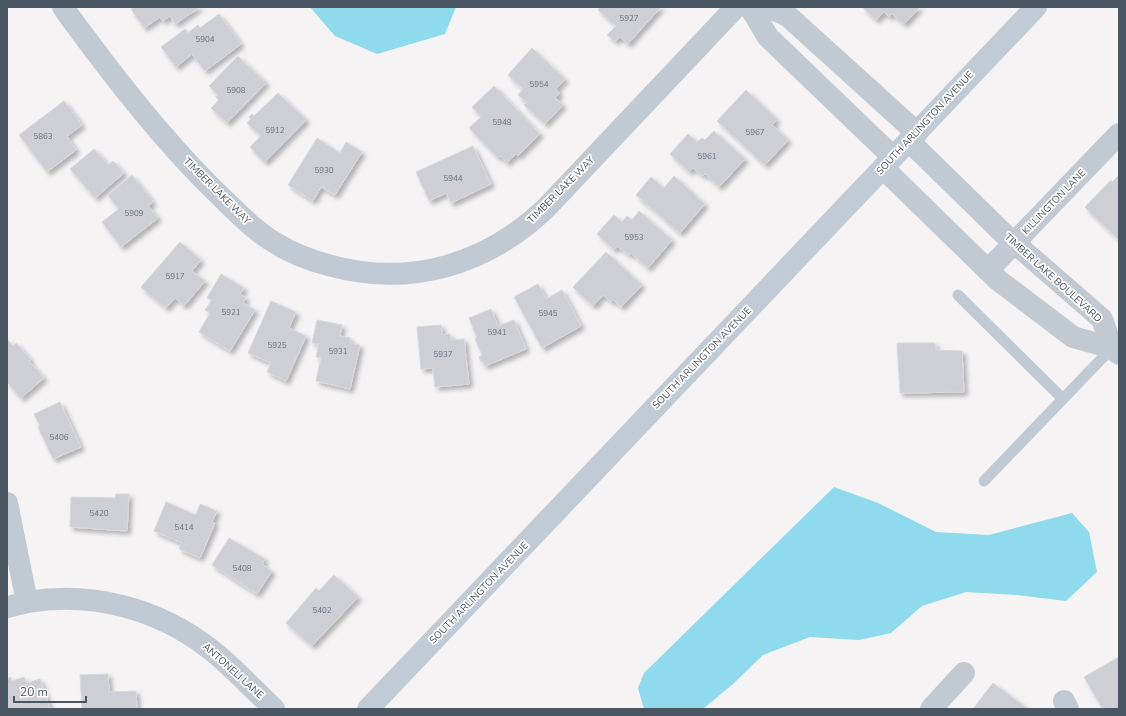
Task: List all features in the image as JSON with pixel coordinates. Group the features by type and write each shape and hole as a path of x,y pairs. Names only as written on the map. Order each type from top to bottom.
{"main road":[{"name":"SOUTH ARLINGTON AVENUE","path":"368,709 1036,7"}],"street":[{"name":"TIMBER LAKE WAY","path":"62,7 121,86 199,175 249,225 277,244 307,259 350,271 384,274 418,272 462,262 493,248 521,230 547,207 736,7"},
{"path":"750,7 768,37 998,280 1073,337 1117,348"},
{"name":"TIMBER LAKE BOULEVARD","path":"767,7 788,16 913,137 1014,243 1102,320 1117,348"},
{"name":"KILLINGTON LANE","path":"988,270 1119,134"},
{"path":"7,503 17,605"},
{"name":"ANTONELI LANE","path":"17,605 49,600 72,599 129,607 161,618 191,635 210,649 274,709"},
{"path":"930,709 964,673"}],"lane":[{"path":"958,295 1063,399"},
{"path":"984,481 1063,399 1117,348"}],"water":[{"path":"310,7 456,7 445,34 377,54 335,36"},
{"path":"834,487 878,503 936,532 989,535 1072,513 1089,532 1097,572 1066,601 1017,595 966,592 922,606 891,633 859,640 810,637 763,655 733,684 703,709 644,709 638,688 644,673"}],"building":[{"path":"135,7 200,7 175,24 170,16 163,21 160,17 144,28 131,9"},
{"path":"600,7 661,7 628,44 620,37 615,41 607,35 616,26 598,10"},
{"path":"862,7 920,7 904,24 892,14 889,17 884,12 876,20"},
{"path":"219,14 241,44 205,71 192,54 176,67 161,47 185,29 188,33 198,25 200,28"},
{"path":"532,48 565,79 556,89 560,93 555,98 563,105 545,124 524,105 527,102 518,95 523,89 508,75"},
{"path":"238,56 266,83 227,123 211,108 219,100 216,97 218,95 209,86"},
{"path":"494,86 540,134 518,156 516,154 507,163 500,156 498,158 469,128 481,117 472,107"},
{"path":"746,90 777,120 772,125 788,140 765,165 717,121"},
{"path":"278,93 306,120 265,162 250,147 261,136 247,123 251,119 249,117 252,114 254,116"},
{"path":"64,101 82,125 67,136 76,150 47,172 19,135"},
{"path":"714,131 745,159 719,187 705,174 703,176 693,168 689,172 670,154 688,134 697,142 702,138 705,140"},
{"path":"317,138 340,153 346,142 362,152 335,195 321,187 313,201 288,185"},
{"path":"473,146 491,184 451,203 446,193 429,201 416,172"},
{"path":"94,149 108,165 113,161 124,173 95,198 70,169"},
{"path":"132,175 153,202 148,206 158,218 121,247 102,222 119,209 108,195"},
{"path":"1119,175 1119,240 1085,207 1111,180 1112,182"},
{"path":"674,176 705,204 680,233 636,195 651,177 664,188"},
{"path":"639,211 672,240 648,268 631,253 629,255 617,246 614,250 597,234 614,215 622,222 627,216 632,220"},
{"path":"180,242 201,260 192,271 205,281 184,306 175,298 166,308 141,287"},
{"path":"606,252 642,285 621,307 613,300 611,302 603,295 593,306 573,287"},
{"path":"221,274 244,288 240,294 246,298 243,303 255,310 230,351 199,332 210,313 205,310 212,300 207,298"},
{"path":"538,284 546,299 562,290 581,326 542,348 514,297"},
{"path":"271,301 296,312 289,328 306,336 286,381 267,372 271,363 248,353"},
{"path":"491,309 498,326 514,320 526,349 485,366 479,357 482,355 475,339 477,338 469,318"},
{"path":"317,320 342,325 340,336 350,338 350,343 360,345 350,389 316,381 321,358 316,357 319,344 312,343"},
{"path":"441,325 442,335 450,334 451,340 464,339 469,384 435,387 433,368 421,369 417,327"},
{"path":"7,339 13,346 16,343 44,378 21,398 7,382"},
{"path":"897,343 935,343 936,350 962,351 964,392 900,393"},
{"path":"60,402 81,447 53,459 38,427 40,426 34,414"},
{"path":"116,494 129,494 127,531 70,527 71,497 115,498"},
{"path":"166,502 196,515 200,504 217,511 212,522 215,523 200,558 179,549 182,543 154,531"},
{"path":"229,538 265,559 262,564 272,571 257,594 212,565"},
{"path":"334,575 358,597 312,646 286,623 316,588 319,591"},
{"path":"1119,657 1119,709 1105,709 1104,707 1102,708 1084,677"},
{"path":"108,674 109,692 136,691 137,709 82,709 80,675"},
{"path":"11,677 12,681 24,677 27,683 40,679 50,708 7,709 7,679"},
{"path":"993,683 1028,709 973,709"}]}
